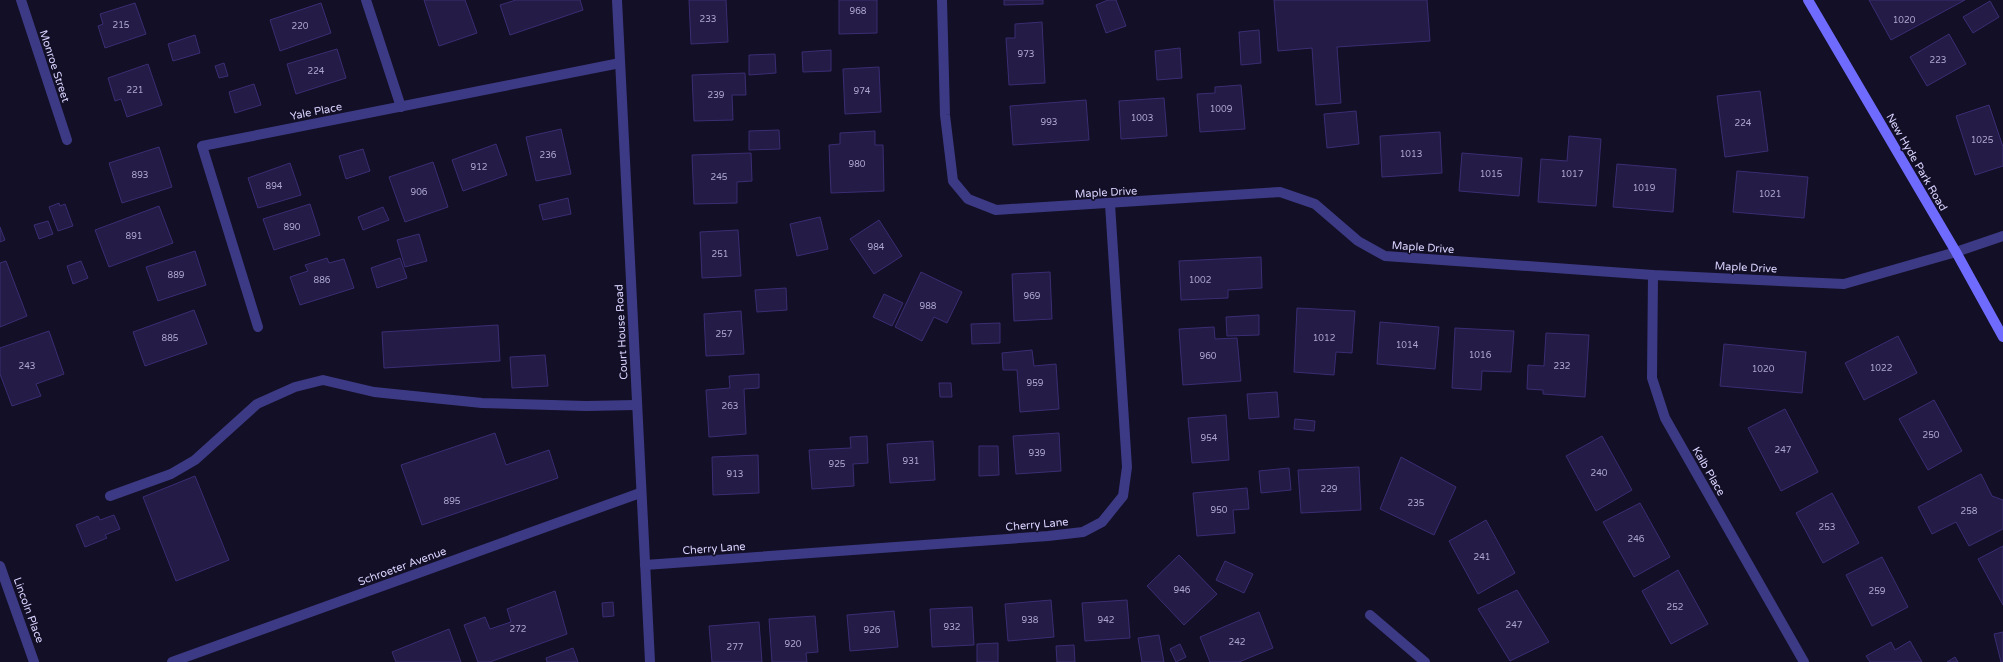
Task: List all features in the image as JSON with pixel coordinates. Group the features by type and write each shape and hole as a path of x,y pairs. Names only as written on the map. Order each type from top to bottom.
{"main road":[{"name":"New Hyde Park Road","path":"1808,0 1956,252 2003,337"}],"street":[{"name":"Monroe Street","path":"21,0 67,140"},
{"path":"366,0 401,107"},
{"name":"Court House Road","path":"617,0 640,493 650,662"},
{"name":"Maple Drive","path":"942,0 945,115 953,181 968,200 996,210 1110,204 1280,192 1316,204 1358,241 1385,256 1653,275 1844,284 1956,252 2003,236"},
{"name":"Yale Place","path":"258,327 202,146 620,63"},
{"name":"Cherry Lane","path":"645,565 1048,536 1083,532 1102,522 1123,496 1127,467 1110,204"},
{"name":"Kalb Place","path":"1653,275 1652,378 1665,418 1804,662"},
{"path":"110,496 171,474 195,460 257,404 295,387 323,380 374,392 482,403 586,406 636,405"},
{"name":"Schroeter Avenue","path":"172,662 640,493"},
{"name":"Lincoln Place","path":"0,566 34,662"},
{"path":"1370,615 1425,662"}],"building":[{"path":"424,0 465,0 477,33 439,46"},
{"path":"516,0 580,0 583,10 510,35 500,5"},
{"path":"689,0 726,0 728,42 691,44"},
{"path":"839,0 877,0 877,33 839,34"},
{"path":"1004,0 1043,0 1043,4 1004,5"},
{"path":"1108,0 1116,0 1126,26 1106,33 1096,5"},
{"path":"1274,0 1427,0 1430,41 1337,47 1341,103 1316,105 1312,48 1278,51"},
{"path":"1869,0 1965,0 1891,40"},
{"path":"1990,1 1999,17 1973,33 1963,17"},
{"path":"135,3 146,34 105,48 98,26 103,24 100,14"},
{"path":"321,3 331,33 280,51 270,20"},
{"path":"1042,22 1045,83 1009,85 1006,38 1015,38 1015,24"},
{"path":"1259,30 1261,63 1241,65 1239,32"},
{"path":"1949,34 1966,64 1927,86 1910,57"},
{"path":"195,35 200,53 173,61 168,44"},
{"path":"1180,48 1182,78 1157,80 1155,51"},
{"path":"337,49 346,78 296,94 287,64"},
{"path":"831,50 831,71 803,72 802,52"},
{"path":"775,54 776,73 749,75 749,55"},
{"path":"224,63 228,76 219,78 215,66"},
{"path":"148,64 162,105 127,117 121,99 115,101 108,78"},
{"path":"879,67 881,112 845,114 843,69"},
{"path":"745,73 746,95 732,95 733,120 694,121 692,75"},
{"path":"254,84 261,105 235,113 229,92"},
{"path":"1241,85 1245,129 1200,132 1197,94 1215,93 1215,87"},
{"path":"1760,91 1768,151 1725,157 1717,96"},
{"path":"1164,98 1167,136 1121,139 1119,101"},
{"path":"1086,100 1089,140 1013,145 1010,106"},
{"path":"1989,105 2003,147 2003,166 1975,175 1956,116"},
{"path":"1356,111 1359,144 1327,148 1324,114"},
{"path":"561,129 571,174 536,181 526,137"},
{"path":"779,130 780,149 749,150 749,131"},
{"path":"875,131 875,145 883,145 884,191 831,193 829,145 840,144 840,133"},
{"path":"1440,132 1442,173 1382,177 1380,136"},
{"path":"1569,136 1601,139 1596,206 1538,202 1541,159 1567,161"},
{"path":"496,144 507,175 463,191 452,160"},
{"path":"159,147 172,187 122,203 109,163"},
{"path":"363,149 370,171 346,179 339,156"},
{"path":"751,153 752,181 737,182 737,203 694,204 692,155"},
{"path":"1462,153 1522,158 1519,196 1459,191"},
{"path":"433,162 448,207 405,222 389,177"},
{"path":"290,163 301,195 258,208 248,178"},
{"path":"1617,164 1676,169 1673,212 1613,207"},
{"path":"1737,171 1808,177 1804,218 1733,212"},
{"path":"568,198 571,214 543,220 539,205"},
{"path":"59,203 60,206 65,204 73,226 58,231 49,207"},
{"path":"310,204 320,235 274,250 263,219"},
{"path":"159,206 173,243 109,267 95,230"},
{"path":"383,207 389,220 363,230 358,217"},
{"path":"820,217 828,249 797,256 790,224"},
{"path":"879,220 902,256 874,274 850,239"},
{"path":"48,221 53,234 39,239 34,225"},
{"path":"0,227 5,240 0,242"},
{"path":"738,230 741,276 702,278 700,232"},
{"path":"419,234 427,261 405,267 397,240"},
{"path":"195,251 206,285 158,301 146,267"},
{"path":"1261,257 1262,288 1228,290 1228,298 1181,300 1179,261"},
{"path":"327,258 329,263 344,259 354,288 300,305 290,277 308,271 305,265"},
{"path":"400,258 407,278 377,288 371,268"},
{"path":"6,261 27,316 0,327 0,263"},
{"path":"81,261 88,278 73,284 67,266"},
{"path":"921,272 962,292 947,323 934,317 922,341 895,327"},
{"path":"1050,272 1052,319 1014,321 1012,274"},
{"path":"786,288 787,310 757,312 755,290"},
{"path":"884,294 903,303 892,326 873,317"},
{"path":"1297,308 1355,311 1352,353 1336,352 1334,375 1294,372"},
{"path":"194,310 207,344 145,366 133,332"},
{"path":"741,311 744,354 706,356 704,314"},
{"path":"1259,315 1259,335 1227,336 1226,317"},
{"path":"1380,322 1439,327 1435,369 1377,364"},
{"path":"1000,323 1000,343 972,344 971,324"},
{"path":"498,325 500,361 384,368 382,332"},
{"path":"1214,327 1215,339 1237,338 1241,381 1183,385 1179,329"},
{"path":"1455,328 1514,331 1511,372 1482,371 1481,390 1452,388"},
{"path":"49,331 64,374 36,384 41,396 12,406 0,374 0,348"},
{"path":"1546,333 1589,335 1585,397 1543,394 1543,390 1527,389 1528,365 1544,366"},
{"path":"1898,336 1917,373 1864,400 1845,363"},
{"path":"1724,344 1806,352 1802,393 1720,386"},
{"path":"1032,350 1034,366 1056,364 1059,409 1020,412 1017,370 1003,370 1002,353"},
{"path":"545,355 548,386 512,388 510,357"},
{"path":"759,374 759,388 744,389 746,434 709,437 706,390 730,388 729,376"},
{"path":"939,383 951,383 952,397 940,397"},
{"path":"1277,392 1279,417 1249,419 1247,394"},
{"path":"1934,400 1962,451 1928,470 1899,419"},
{"path":"1785,409 1818,472 1781,491 1748,428"},
{"path":"1226,415 1229,460 1192,463 1188,418"},
{"path":"1295,419 1315,421 1314,431 1294,429"},
{"path":"495,433 506,465 549,450 558,478 422,525 401,465"},
{"path":"1059,433 1061,471 1016,474 1013,436"},
{"path":"867,436 868,463 853,464 854,486 812,489 809,450 851,448 850,437"},
{"path":"1602,436 1632,490 1596,511 1566,456"},
{"path":"933,441 935,480 890,483 887,444"},
{"path":"979,446 998,446 999,475 979,476"},
{"path":"758,455 759,493 713,495 712,457"},
{"path":"1401,457 1456,487 1434,535 1380,509"},
{"path":"1359,467 1361,510 1301,513 1298,470"},
{"path":"1289,468 1291,490 1261,493 1259,471"},
{"path":"1981,474 1992,496 2003,500 2003,529 1969,546 1956,522 1932,534 1918,507"},
{"path":"195,476 229,560 176,581 143,497"},
{"path":"1247,488 1249,509 1233,510 1235,533 1197,536 1193,493"},
{"path":"1832,493 1859,543 1823,563 1796,513"},
{"path":"1640,503 1670,557 1634,577 1603,522"},
{"path":"114,515 120,529 105,535 107,538 85,547 76,525 98,516 100,520"},
{"path":"1486,520 1515,573 1478,594 1449,541"},
{"path":"2003,546 2003,605 1978,559"},
{"path":"1179,555 1217,594 1184,625 1147,586"},
{"path":"1882,557 1908,607 1872,626 1846,575"},
{"path":"1225,561 1253,574 1244,593 1216,580"},
{"path":"1678,570 1708,624 1671,644 1642,591"},
{"path":"1517,590 1549,642 1510,661 1478,609"},
{"path":"555,591 567,634 490,662 478,662 464,625 485,617 490,629 511,622 507,609"},
{"path":"1051,600 1054,637 1008,641 1005,604"},
{"path":"1127,600 1130,638 1085,641 1082,603"},
{"path":"613,602 614,616 603,617 602,603"},
{"path":"972,607 974,645 932,647 930,609"},
{"path":"894,611 898,647 850,651 847,615"},
{"path":"1259,612 1273,648 1239,662 1210,662 1200,637"},
{"path":"815,616 818,652 806,653 807,662 772,662 769,619"},
{"path":"759,622 762,662 712,662 709,626"},
{"path":"449,629 461,662 396,662 392,652"},
{"path":"2003,632 2003,662 2001,662 1994,634"},
{"path":"1159,635 1164,662 1142,662 1138,638"},
{"path":"1910,641 1922,662 1870,662 1866,656 1891,642 1895,650"},
{"path":"998,643 998,662 977,662 977,644"},
{"path":"1180,644 1186,657 1176,662 1170,649"},
{"path":"1074,645 1075,662 1057,662 1056,646"},
{"path":"573,648 578,662 547,662 546,658"},
{"path":"1955,657 1958,662 1947,662"}]}
